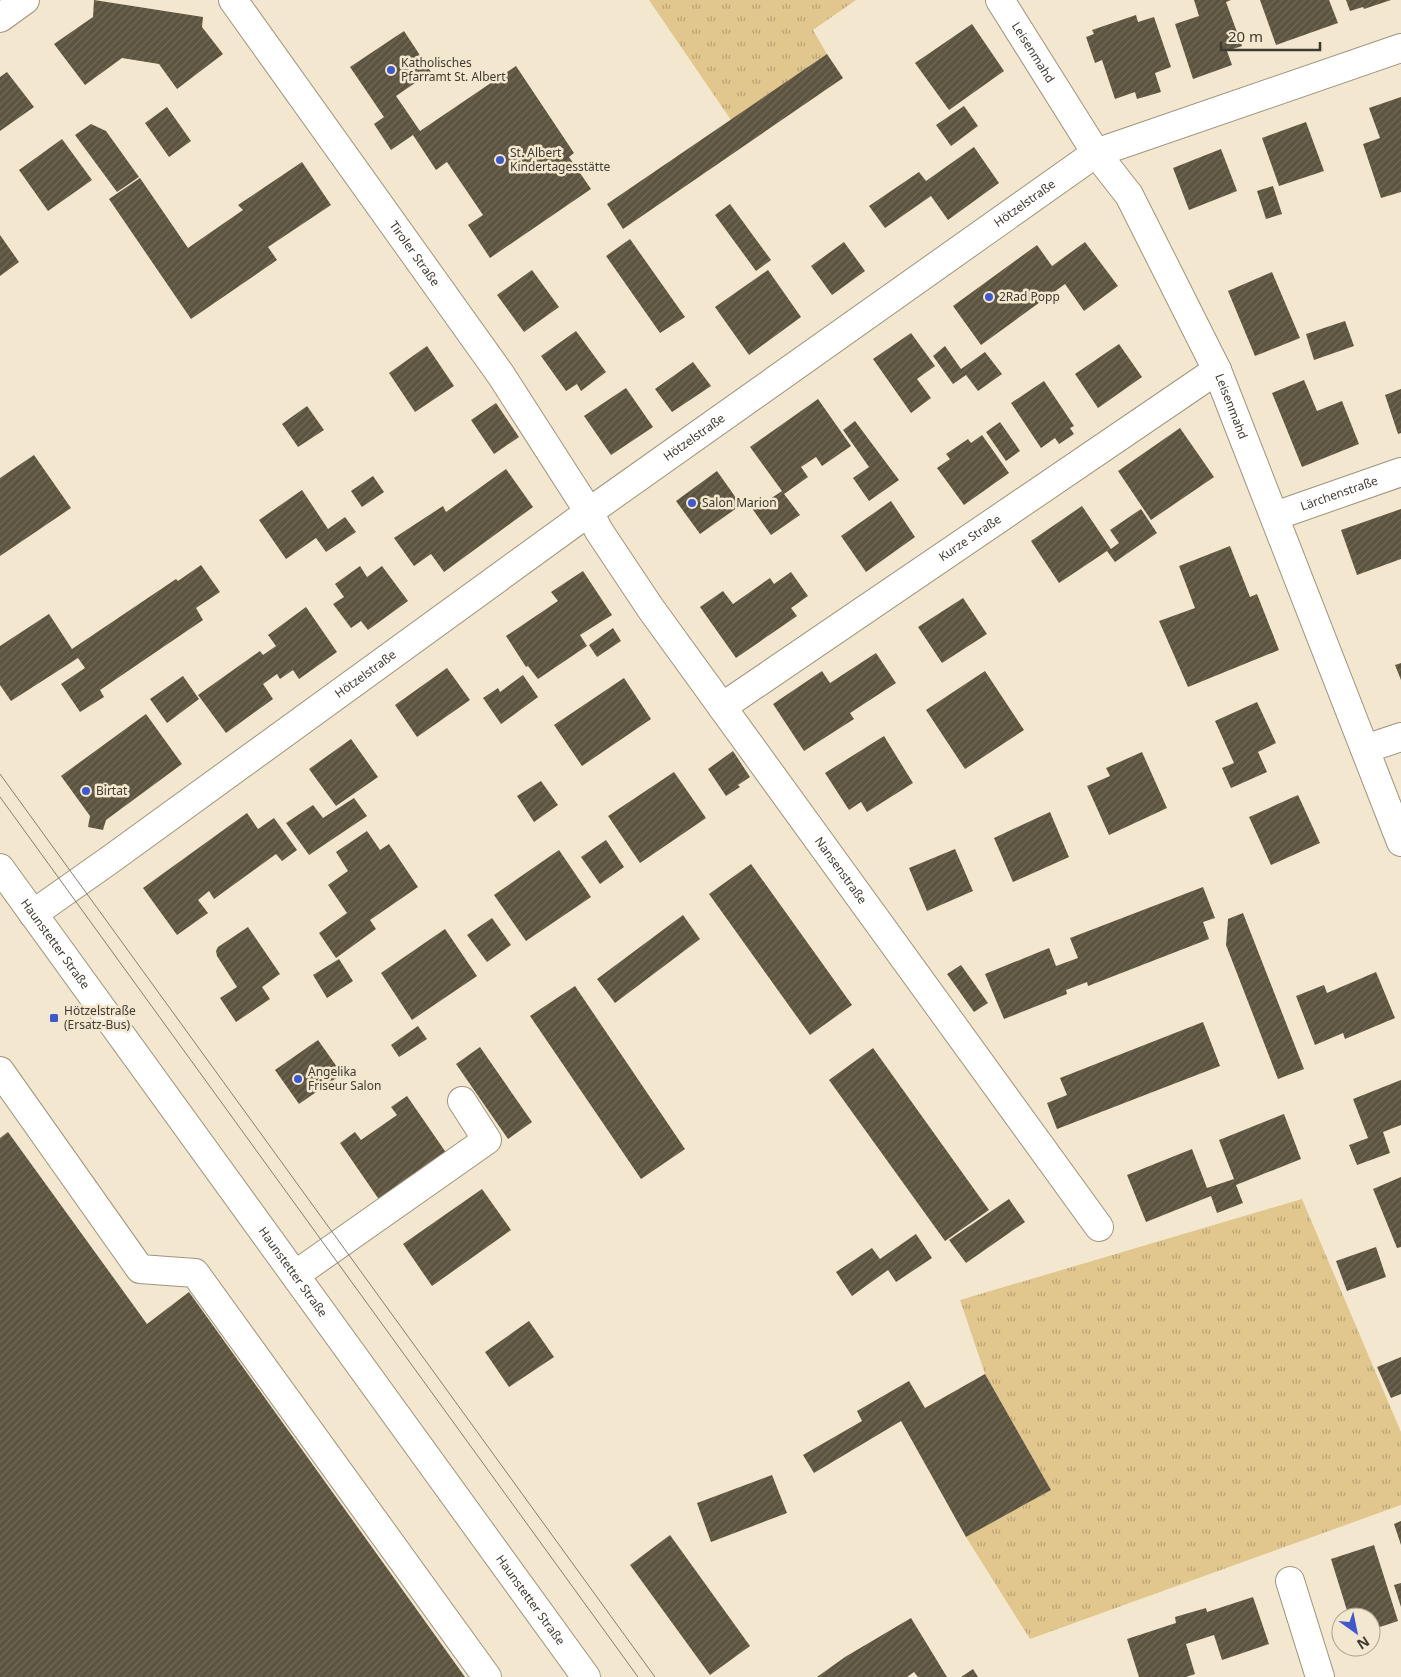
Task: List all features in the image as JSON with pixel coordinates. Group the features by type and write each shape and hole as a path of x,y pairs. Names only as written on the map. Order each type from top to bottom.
{"street":[{"path":"0,18 25,0"},
{"name":"Tiroler Straße","path":"233,0 501,375 589,512"},
{"name":"Leisenmahd","path":"1000,0 1096,152 1129,195 1217,370 1401,842"},
{"name":"Hötzelstraße","path":"33,914 589,512 1096,152 1401,48"},
{"name":"Kurze Straße","path":"722,707 1217,370"},
{"name":"Lärchenstraße","path":"1275,516 1401,472"},
{"name":"Nansenstraße","path":"589,512 599,531 651,609 1099,1227"},
{"path":"1365,749 1401,737"},
{"name":"Haunstetter Straße","path":"0,868 586,1677"},
{"path":"0,1071 140,1269 195,1273 487,1677"},
{"path":"295,1275 486,1140 462,1102"},
{"path":"1290,1581 1320,1677"}],"green space":[{"path":"649,0 856,0 813,30 827,54 731,120"},
{"path":"1302,1199 1401,1432 1401,1505 1030,1639 966,1537 1051,1490 985,1374 960,1300"}],"building":[{"path":"94,0 203,17 202,27 223,54 177,89 159,64 122,58 85,85 54,44 93,17"},
{"path":"1194,0 1231,0 1226,2 1242,46 1227,51 1232,65 1193,79 1175,24 1199,16"},
{"path":"1260,0 1329,0 1338,23 1276,45"},
{"path":"1346,0 1391,0 1364,9 1363,7 1350,11"},
{"path":"1136,15 1138,22 1154,17 1171,67 1155,73 1161,92 1137,99 1135,92 1115,99 1102,60 1095,63 1086,37 1094,34 1092,30"},
{"path":"972,24 1004,71 949,110 915,63"},
{"name":"St. Albert Kindertagesstätte","path":"404,31 431,72 396,96 420,131 516,66 574,153 569,157 591,189 490,258 468,225 483,215 447,162 436,170 413,135 391,150 374,124 384,117 350,67"},
{"path":"827,54 843,78 623,229 607,204"},
{"path":"7,72 34,107 0,131 0,77"},
{"path":"1401,97 1401,192 1381,198 1363,144 1380,138 1369,108"},
{"path":"964,106 978,126 951,146 936,125"},
{"path":"167,107 191,141 169,157 145,123"},
{"path":"1306,122 1324,171 1279,186 1262,138"},
{"path":"91,124 106,131 139,177 117,192 75,135"},
{"path":"62,139 92,180 48,211 19,170"},
{"path":"974,147 999,183 948,220 931,196 885,228 869,206 919,172 926,181"},
{"path":"1221,149 1237,191 1189,210 1173,168"},
{"path":"302,162 331,205 268,247 277,260 191,319 109,199 140,178 188,248 243,210 238,205"},
{"path":"1273,186 1282,214 1266,219 1257,191"},
{"path":"730,204 771,260 756,271 715,215"},
{"path":"0,235 19,262 0,276"},
{"path":"630,239 685,317 660,333 606,256"},
{"path":"844,242 865,271 832,295 811,266"},
{"path":"1085,242 1118,286 1084,311 1065,284 981,345 953,306 1037,245 1052,266"},
{"path":"532,270 559,307 524,332 497,295"},
{"path":"768,270 801,317 749,355 715,307"},
{"path":"1272,272 1300,338 1255,356 1228,291"},
{"path":"1345,321 1354,346 1314,360 1306,334"},
{"path":"576,331 606,372 581,391 577,384 566,391 541,356"},
{"path":"911,333 935,366 917,379 931,398 911,413 873,359"},
{"path":"1119,344 1142,377 1098,408 1075,374"},
{"path":"427,346 454,386 415,412 389,373"},
{"path":"945,346 961,369 985,352 1002,374 978,391 966,375 953,384 933,356"},
{"path":"693,362 711,386 672,412 655,389"},
{"path":"1304,380 1317,411 1342,401 1359,444 1302,467 1272,393"},
{"path":"1044,381 1074,426 1070,428 1074,434 1059,444 1055,438 1041,448 1011,403"},
{"path":"626,388 653,427 611,455 584,416"},
{"path":"1401,389 1401,433 1398,434 1385,395"},
{"path":"818,399 851,446 822,466 816,457 801,467 808,477 784,494 800,515 771,535 751,507 765,498 767,501 782,491 750,447"},
{"path":"496,403 519,437 494,454 471,420"},
{"path":"307,406 324,430 298,447 282,424"},
{"path":"855,421 899,480 869,501 853,478 869,467 843,430"},
{"path":"1000,422 1020,451 1006,461 986,432"},
{"path":"1180,428 1214,477 1151,520 1118,471"},
{"path":"982,435 1009,473 964,505 937,468 950,459 946,454 968,439 971,443"},
{"path":"34,455 71,508 0,556 0,478"},
{"path":"506,469 533,507 444,572 431,554 414,566 394,538 443,506 446,512"},
{"path":"717,471 741,505 700,534 676,501"},
{"path":"373,476 384,492 362,507 351,491"},
{"path":"302,490 328,529 345,517 356,532 326,552 316,538 286,559 259,520"},
{"path":"891,501 915,537 866,572 841,536"},
{"path":"1082,506 1111,549 1119,543 1110,530 1141,509 1157,533 1115,562 1107,551 1059,583 1031,541"},
{"path":"1401,509 1401,559 1357,575 1341,530"},
{"path":"1230,546 1250,597 1257,594 1279,650 1188,687 1159,621 1195,608 1179,566"},
{"path":"201,565 220,592 196,608 203,620 100,690 104,697 80,712 61,684 85,668 78,658 11,701 0,685 0,646 49,614 72,649 176,579 178,581"},
{"path":"360,566 367,577 382,566 408,601 368,630 361,621 351,628 333,604 344,597 335,584"},
{"path":"583,571 612,615 580,635 587,646 538,679 528,666 526,667 506,636 558,601 551,592"},
{"path":"791,572 808,596 791,608 797,616 736,658 700,607 723,591 733,604 770,578 774,584"},
{"path":"963,598 987,634 942,663 918,627"},
{"path":"306,607 337,652 299,679 293,670 280,679 277,674 263,684 273,699 226,733 198,695 260,651 263,655 276,646 268,635"},
{"path":"613,628 621,641 597,657 589,645"},
{"path":"876,653 896,683 850,713 854,719 804,751 773,704 822,671 830,683"},
{"path":"1401,663 1401,680 1395,665"},
{"path":"447,668 470,700 417,737 395,705"},
{"path":"985,671 1024,730 965,769 926,710"},
{"path":"523,675 538,697 501,724 483,698 498,688 500,692"},
{"path":"183,676 199,699 167,723 150,699"},
{"path":"624,678 651,719 582,766 554,725"},
{"path":"1257,702 1276,743 1258,752 1267,772 1231,788 1222,768 1234,763 1215,721"},
{"path":"146,714 182,764 106,820 103,830 88,827 90,816 61,776"},
{"path":"884,736 913,783 867,812 861,802 849,810 825,773"},
{"path":"351,739 378,777 336,806 309,769"},
{"path":"733,751 750,777 738,785 740,787 726,796 708,769"},
{"path":"1142,752 1167,808 1109,835 1087,786 1110,776 1106,768"},
{"path":"674,772 706,818 640,863 608,816"},
{"path":"541,781 558,805 534,822 517,796"},
{"path":"1298,795 1320,843 1271,865 1249,817"},
{"path":"354,798 367,816 309,855 286,823 313,805 323,818"},
{"path":"1050,812 1069,857 1013,882 994,838"},
{"path":"247,813 258,829 274,818 297,850 282,861 276,854 214,899 209,891 198,900 208,913 177,935 143,888"},
{"path":"367,831 380,850 389,844 418,887 370,920 376,929 336,958 319,933 347,913 328,885 348,871 336,852"},
{"path":"606,840 624,867 600,884 581,857"},
{"path":"955,849 973,891 927,911 909,868"},
{"path":"559,850 591,897 526,941 494,895"},
{"path":"751,864 852,1005 810,1035 709,894"},
{"path":"1203,887 1215,918 1203,922 1209,939 1088,986 1087,982 1066,990 1067,994 1004,1019 985,974 1049,948 1056,966 1078,958 1070,938"},
{"path":"1243,913 1304,1069 1278,1079 1226,945 1228,919"},
{"path":"683,915 700,939 615,1003 597,979"},
{"path":"492,918 511,945 487,962 467,935"},
{"path":"248,927 280,974 262,987 270,999 236,1022 220,998 237,987 217,956 216,951 218,947"},
{"path":"445,929 477,976 412,1020 381,973"},
{"path":"339,959 353,981 327,998 313,975"},
{"path":"961,965 988,1003 974,1012 947,974"},
{"path":"1376,972 1395,1018 1345,1039 1343,1033 1315,1045 1296,996 1324,985 1327,993"},
{"path":"575,986 685,1149 641,1179 530,1016"},
{"path":"1203,1022 1220,1066 1057,1129 1047,1103 1067,1095 1060,1078"},
{"path":"418,1026 427,1039 399,1057 391,1045"},
{"path":"318,1040 342,1074 299,1104 275,1070"},
{"path":"480,1047 532,1122 508,1139 456,1064"},
{"path":"873,1048 989,1210 945,1241 829,1080"},
{"path":"1401,1080 1401,1125 1383,1132 1390,1153 1357,1165 1349,1145 1368,1138 1353,1099"},
{"path":"407,1096 447,1154 380,1201 340,1143 355,1132 361,1140 397,1115 391,1107"},
{"path":"1284,1114 1301,1159 1236,1185 1243,1203 1217,1213 1211,1196 1146,1222 1127,1175 1192,1149 1207,1188 1234,1179 1219,1140"},
{"path":"8,1132 147,1324 189,1292 465,1677 0,1677 0,1138"},
{"path":"1401,1177 1401,1247 1397,1248 1373,1189"},
{"path":"482,1189 511,1230 432,1286 403,1244"},
{"path":"1009,1199 1025,1222 966,1263 949,1240"},
{"path":"916,1234 932,1258 896,1282 888,1270 852,1296 836,1272 872,1248 880,1259"},
{"path":"1376,1247 1386,1277 1347,1291 1336,1261"},
{"path":"529,1321 554,1357 509,1387 485,1352"},
{"path":"1401,1357 1401,1394 1391,1398 1377,1367"},
{"path":"985,1374 1051,1490 966,1537 901,1421 814,1473 803,1455 862,1421 857,1411 909,1381 925,1408"},
{"path":"772,1475 787,1513 711,1542 697,1503"},
{"path":"1401,1521 1401,1545 1394,1524"},
{"path":"670,1535 750,1646 710,1675 630,1565"},
{"path":"1374,1545 1398,1621 1381,1627 1381,1607 1346,1607 1331,1559"},
{"path":"1401,1583 1401,1607 1394,1585"},
{"path":"1253,1597 1269,1644 1222,1660 1214,1635 1186,1644 1195,1674 1186,1677 1139,1677 1127,1639 1176,1623 1175,1617 1206,1608 1207,1612"},
{"path":"911,1618 947,1677 918,1677 914,1672 907,1677 817,1677 845,1657"},
{"path":"973,1669 978,1677 961,1677"}],"tram line":[{"path":"0,774 655,1677"},
{"path":"0,797 638,1677"}],"place":[{"name":"Katholisches Pfarramt St. Albert","path":"391,70"},
{"name":"St. Albert Kindertagesstätte","path":"500,160"},
{"name":"2Rad Popp","path":"989,297"},
{"name":"Salon Marion","path":"692,503"},
{"name":"Birtat","path":"86,791"},
{"name":"Hötzelstraße (Ersatz-Bus)","path":"54,1018"},
{"name":"Angelika Friseur Salon","path":"298,1079"}]}
